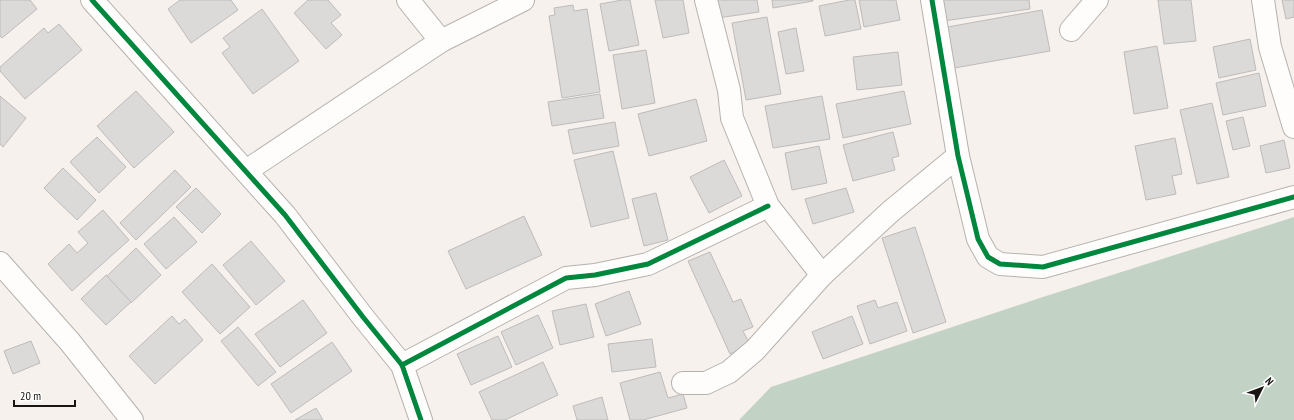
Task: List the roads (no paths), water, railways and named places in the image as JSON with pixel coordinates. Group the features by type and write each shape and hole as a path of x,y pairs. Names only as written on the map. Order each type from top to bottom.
{"street":[{"path":"92,0 285,215 363,317 402,365 421,420"},
{"path":"408,0 440,41"},
{"path":"246,171 440,41 523,0"},
{"path":"706,0 729,90 732,118 768,206 822,275"},
{"path":"932,0 958,156 978,239 988,257 1000,264 1043,267 1294,197"},
{"path":"1070,30 1097,0"},
{"path":"1263,0 1270,48 1294,127"},
{"path":"683,383 706,383 729,372 755,350 822,275 890,212 958,156"},
{"path":"402,365 566,278 595,275 648,264 768,206"},
{"path":"0,263 70,342 132,420"}]}
